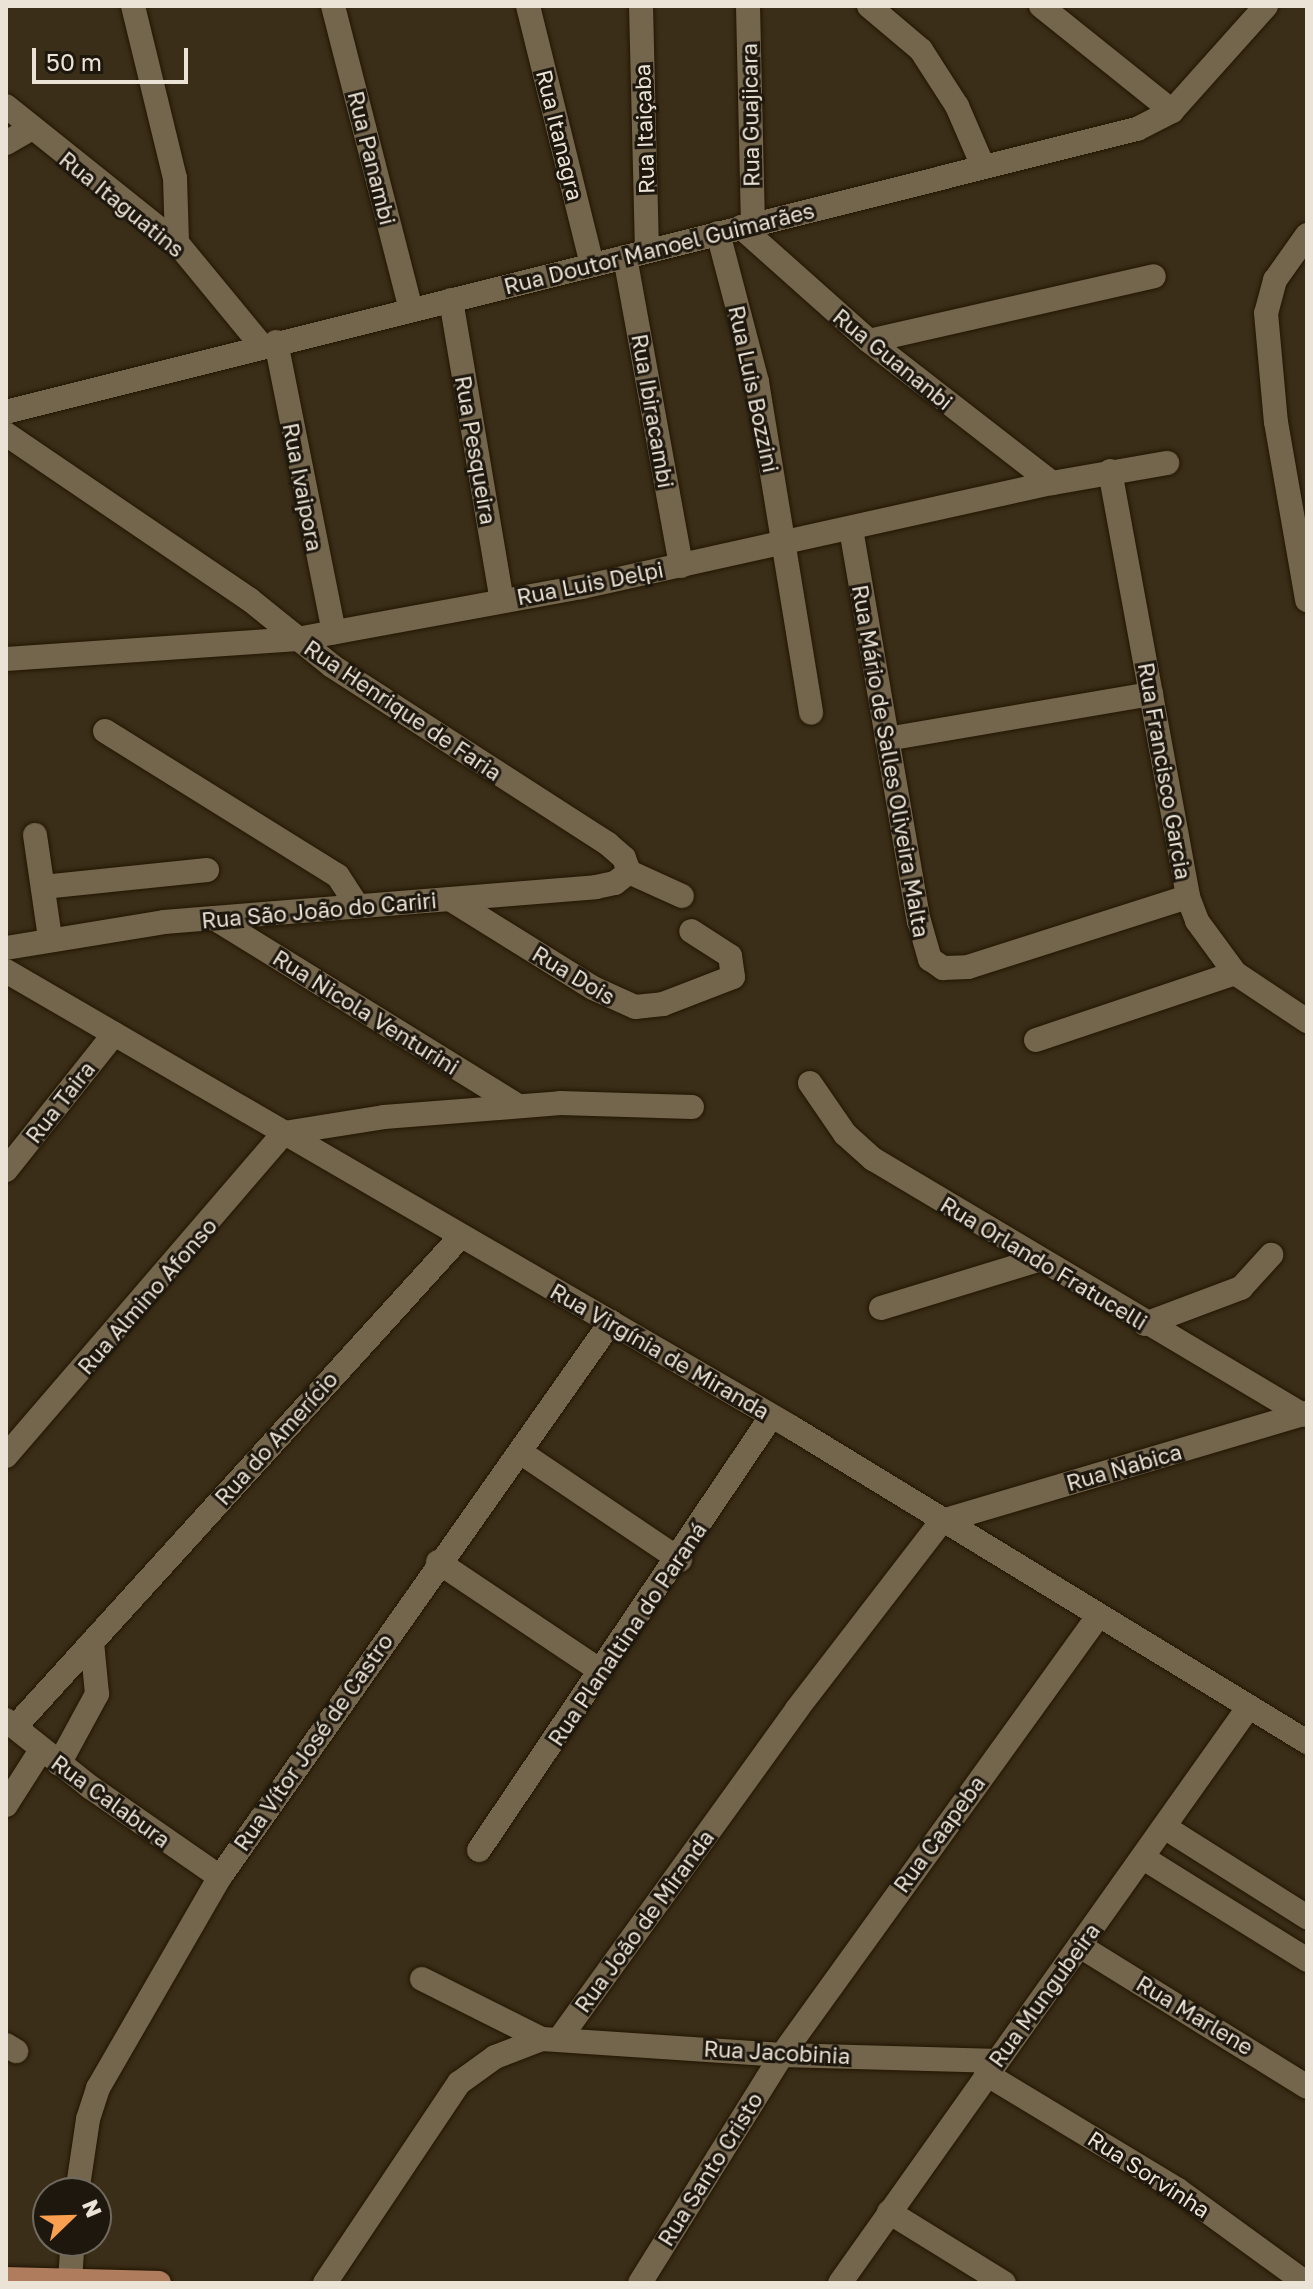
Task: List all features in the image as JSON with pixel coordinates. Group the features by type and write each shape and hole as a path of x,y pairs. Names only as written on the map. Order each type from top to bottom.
{"main road":[{"path":"6,2279 159,2283"}],"street":[{"path":"133,6 175,178 177,243"},
{"name":"Rua Panambi","path":"333,6 411,309"},
{"name":"Rua Itanagra","path":"528,6 592,265"},
{"name":"Rua Itaiçaba","path":"636,254 641,6"},
{"name":"Rua Guajicara","path":"737,228 748,6"},
{"path":"869,6 921,50 957,106 983,166"},
{"path":"1041,6 1172,111"},
{"name":"Rua Doutor Manoel Guimarães","path":"6,412 1137,129 1172,111 1266,6"},
{"name":"Rua Itaguatins","path":"6,106 30,129 177,243 269,344"},
{"path":"6,143 30,129"},
{"name":"Rua Guananbi","path":"737,228 869,341 1052,483"},
{"name":"Rua Luis Bozzini","path":"737,228 757,382 811,713"},
{"path":"1307,235 1275,280 1266,313 1276,422 1307,600"},
{"name":"Rua Ibiracambi","path":"636,254 681,566"},
{"path":"869,341 1154,276"},
{"name":"Rua Pesqueira","path":"451,300 502,600"},
{"name":"Rua Ivaipora","path":"269,344 334,632"},
{"name":"Rua Henrique de Faria","path":"6,434 249,599 298,639 608,844 624,858 629,872 682,896"},
{"name":"Rua Luis Delpi","path":"6,659 298,639 785,545 1052,483 1167,463"},
{"name":"Rua Francisco Garcia","path":"1110,471 1188,897 1197,921 1235,973 1307,1021"},
{"name":"Rua Mário de Salles Oliveira Malta","path":"851,529 924,948 936,965 968,967 1188,897"},
{"path":"887,739 1151,694"},
{"path":"105,731 338,876 357,905"},
{"path":"35,835 50,938"},
{"path":"43,887 207,870"},
{"name":"Rua São João do Cariri","path":"8,939 50,938 357,905 596,887 615,883 629,872"},
{"name":"Rua Dois","path":"450,899 593,988 635,1007 663,1004 733,977 730,956 691,931"},
{"name":"Rua Nicola Venturini","path":"214,918 518,1106"},
{"name":"Rua Virgínia de Miranda","path":"6,971 611,1322 1307,1741"},
{"path":"1036,1040 1235,973"},
{"name":"Rua Taira","path":"6,1170 114,1034"},
{"name":"Rua Orlando Fratucelli","path":"810,1083 845,1134 873,1159 1145,1324 1305,1414"},
{"path":"284,1133 384,1117 518,1106 692,1107"},
{"name":"Rua Almino Afonso","path":"6,1456 284,1133"},
{"name":"Rua do Amerício","path":"11,1724 92,1642 461,1236"},
{"path":"1145,1324 1241,1288 1271,1255"},
{"path":"881,1308 1038,1260"},
{"name":"Rua Vítor José de Castro","path":"79,2177 83,2143 98,2088 220,1877 438,1562 611,1322"},
{"name":"Rua Nabica","path":"942,1521 1305,1414"},
{"name":"Rua Planaltina do Paraná","path":"479,1850 680,1560 771,1417"},
{"path":"520,1452 680,1560"},
{"name":"Rua João de Miranda","path":"551,2039 797,1709 942,1521"},
{"path":"438,1562 601,1671"},
{"name":"Rua Caapeba","path":"782,2055 1099,1615"},
{"path":"6,1805 50,1757 97,1694 92,1642"},
{"name":"Rua Mungubeira","path":"840,2283 991,2068 1145,1859 1248,1708"},
{"name":"Rua Calabura","path":"11,1724 50,1757 220,1877"},
{"path":"1166,1828 1307,1917"},
{"path":"1145,1859 1307,1960"},
{"name":"Rua Marlene","path":"1080,1946 1307,2087"},
{"path":"422,1979 551,2039"},
{"path":"325,2283 459,2083 495,2057 551,2039"},
{"name":"Rua Jacobinia","path":"551,2039 991,2068"},
{"name":"Rua Santo Cristo","path":"640,2283 782,2055"},
{"name":"Rua Sorvinha","path":"991,2068 1178,2190 1306,2283"},
{"path":"889,2212 1004,2283"},
{"path":"75,2257 77,2281"}]}
